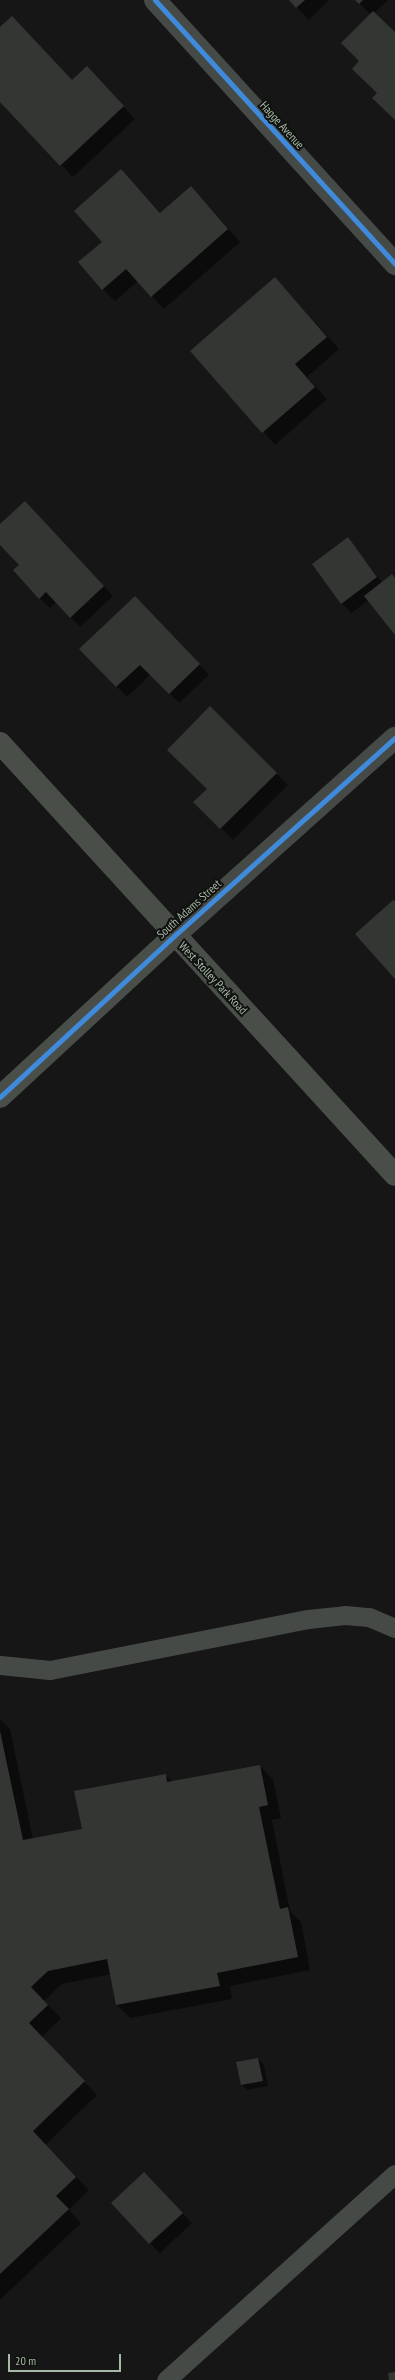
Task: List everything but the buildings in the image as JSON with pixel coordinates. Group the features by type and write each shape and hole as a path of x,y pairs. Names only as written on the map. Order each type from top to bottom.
{"main road":[{"name":"West Stolley Park Road","path":"0,743 174,936 395,1175"},
{"name":"South Adams Street","path":"0,1098 174,936"}],"street":[{"name":"Hagge Avenue","path":"154,0 395,264"},
{"name":"South Adams Street","path":"174,936 395,738"}],"lane":[{"path":"0,1665 50,1670 323,1617 369,1617 395,1628"},
{"path":"166,2380 395,2174"}],"cycle path":[{"path":"155,0 395,264"},
{"path":"0,1097 174,936 395,738"}]}
